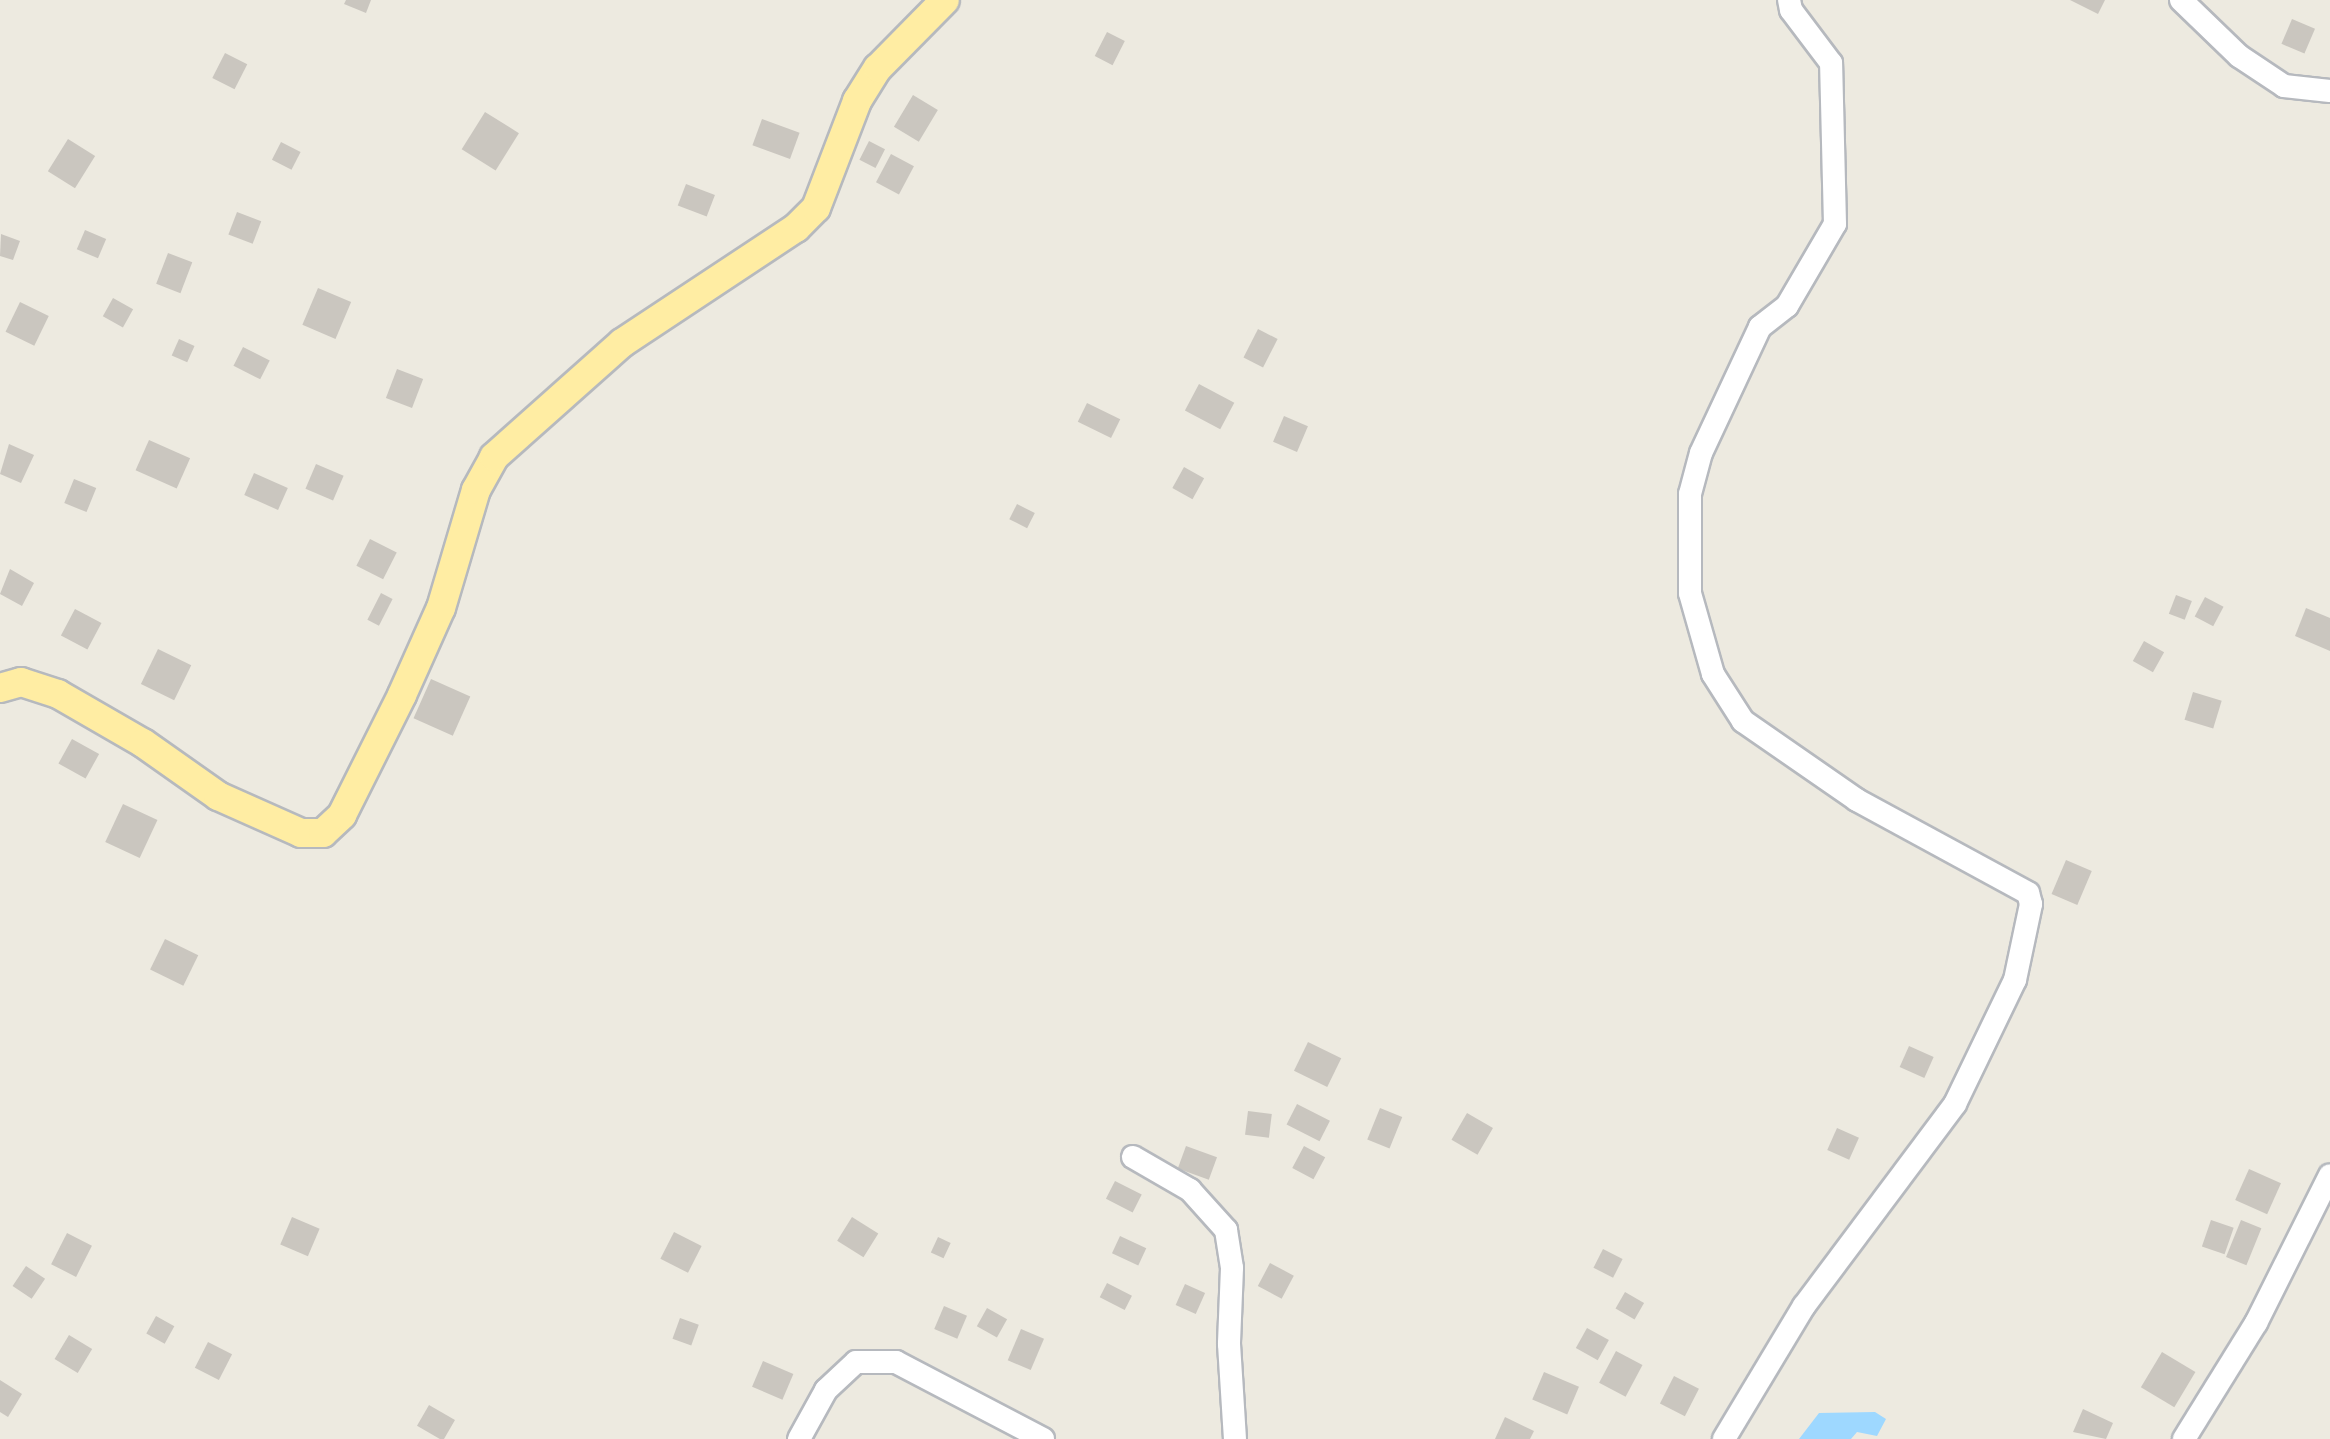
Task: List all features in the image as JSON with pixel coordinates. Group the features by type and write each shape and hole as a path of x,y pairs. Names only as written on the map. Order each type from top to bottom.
{"main road":[{"path":"2,684 35,684 58,694 143,743 218,796 301,833 323,833 342,815 402,695 441,608 476,490 494,457 622,343 796,228 816,208 857,101 878,68 945,0"}],"street":[{"path":"1724,1439 1804,1306 1955,1104 2015,980 2031,904 2028,893 1857,800 1743,721 1713,674 1690,593 1690,494 1701,453 1760,327 1787,306 1835,224 1831,63 1791,10 1789,0"},
{"path":"2181,0 2239,56 2284,86 2330,91"},
{"path":"1133,1157 1190,1190 1211,1207 1226,1230 1232,1268 1229,1344 1235,1439"},
{"path":"2184,1439 2256,1323 2330,1175"},
{"path":"799,1439 826,1390 856,1362 896,1362 1043,1439"}],"water":[{"path":"1875,1412 1886,1419 1877,1436 1857,1432 1851,1439 1799,1439 1819,1413"}],"building":[{"path":"346,0 371,0 366,13 344,4"},
{"path":"2070,0 2105,0 2098,14"},
{"path":"2292,19 2315,29 2304,54 2281,44"},
{"path":"1107,32 1125,41 1113,65 1095,56"},
{"path":"225,53 247,64 235,89 212,78"},
{"path":"913,95 938,110 919,142 894,127"},
{"path":"485,112 519,133 496,171 462,149"},
{"path":"762,119 800,133 790,159 752,145"},
{"path":"68,139 95,156 75,188 48,171"},
{"path":"869,141 885,149 876,168 859,160"},
{"path":"281,142 301,152 292,170 272,160"},
{"path":"891,154 914,166 899,194 876,182"},
{"path":"686,184 715,195 707,217 678,205"},
{"path":"237,212 261,221 253,244 228,234"},
{"path":"85,230 106,239 98,258 77,249"},
{"path":"1,234 20,241 13,260 0,256"},
{"path":"168,253 192,262 180,293 156,284"},
{"path":"318,288 351,302 336,339 302,325"},
{"path":"113,298 133,309 123,328 103,316"},
{"path":"20,302 49,316 34,346 6,332"},
{"path":"1258,329 1278,339 1263,367 1243,358"},
{"path":"179,339 195,346 187,362 172,355"},
{"path":"243,347 270,361 260,379 233,366"},
{"path":"397,369 423,379 412,408 386,398"},
{"path":"1199,384 1234,403 1220,429 1185,410"},
{"path":"1087,403 1120,419 1111,438 1078,422"},
{"path":"1284,416 1308,426 1297,452 1273,442"},
{"path":"149,440 190,458 177,488 136,470"},
{"path":"9,444 34,455 21,483 0,474"},
{"path":"316,464 344,476 333,501 305,489"},
{"path":"1184,467 1204,478 1192,499 1172,488"},
{"path":"254,473 288,488 278,510 244,495"},
{"path":"74,479 96,488 87,512 64,503"},
{"path":"1017,504 1035,513 1027,528 1009,519"},
{"path":"370,539 397,553 383,579 356,566"},
{"path":"10,569 34,583 22,606 0,594"},
{"path":"381,593 393,599 379,626 367,620"},
{"path":"2176,595 2192,601 2185,620 2169,614"},
{"path":"2205,597 2224,607 2213,626 2195,616"},
{"path":"2306,608 2330,618 2330,651 2295,636"},
{"path":"75,609 101,623 87,650 61,635"},
{"path":"2144,641 2164,652 2153,672 2133,661"},
{"path":"158,649 191,665 174,700 141,684"},
{"path":"431,679 470,696 453,736 414,718"},
{"path":"2193,692 2222,701 2213,729 2185,720"},
{"path":"72,739 99,754 86,779 58,763"},
{"path":"123,804 157,820 140,858 105,842"},
{"path":"2066,860 2092,871 2077,905 2052,894"},
{"path":"165,939 198,955 183,986 150,970"},
{"path":"1308,1042 1341,1058 1327,1087 1294,1071"},
{"path":"1909,1046 1934,1057 1924,1078 1900,1067"},
{"path":"1297,1104 1330,1121 1320,1141 1287,1124"},
{"path":"1380,1108 1402,1117 1390,1149 1367,1140"},
{"path":"1248,1111 1272,1114 1269,1138 1245,1135"},
{"path":"1467,1113 1493,1128 1477,1155 1452,1140"},
{"path":"1837,1128 1859,1138 1849,1160 1827,1150"},
{"path":"1186,1146 1217,1157 1209,1180 1178,1169"},
{"path":"1304,1146 1325,1157 1313,1179 1292,1168"},
{"path":"2249,1169 2281,1183 2267,1214 2235,1200"},
{"path":"1115,1181 1142,1195 1133,1212 1106,1199"},
{"path":"292,1217 320,1229 308,1256 280,1245"},
{"path":"852,1217 878,1233 863,1257 837,1241"},
{"path":"2211,1220 2234,1228 2225,1254 2202,1246"},
{"path":"2241,1220 2261,1228 2246,1265 2226,1257"},
{"path":"674,1232 702,1246 688,1273 660,1259"},
{"path":"67,1233 92,1246 76,1277 51,1264"},
{"path":"1120,1236 1146,1248 1138,1265 1112,1253"},
{"path":"938,1237 951,1243 944,1258 931,1252"},
{"path":"1603,1249 1623,1259 1613,1278 1593,1268"},
{"path":"1270,1263 1294,1276 1282,1299 1258,1286"},
{"path":"26,1266 45,1279 32,1299 13,1286"},
{"path":"1107,1283 1132,1296 1125,1310 1100,1297"},
{"path":"1185,1284 1205,1293 1196,1314 1176,1305"},
{"path":"1625,1292 1644,1303 1635,1319 1616,1308"},
{"path":"944,1306 967,1316 957,1339 934,1329"},
{"path":"987,1308 1007,1319 997,1338 977,1326"},
{"path":"156,1316 174,1326 165,1344 146,1333"},
{"path":"680,1318 699,1325 691,1346 672,1339"},
{"path":"1587,1328 1609,1340 1598,1360 1576,1348"},
{"path":"1021,1329 1044,1339 1031,1370 1008,1360"},
{"path":"69,1335 92,1349 78,1373 55,1359"},
{"path":"208,1342 232,1354 219,1380 195,1368"},
{"path":"1616,1351 1642,1365 1626,1397 1599,1383"},
{"path":"2162,1352 2195,1372 2174,1407 2141,1387"},
{"path":"763,1361 793,1374 782,1400 752,1387"},
{"path":"1544,1372 1579,1387 1567,1414 1532,1400"},
{"path":"1674,1376 1699,1389 1685,1416 1660,1404"},
{"path":"0,1380 22,1394 8,1417 0,1412"},
{"path":"429,1405 455,1420 444,1439 417,1426"},
{"path":"2083,1409 2113,1423 2106,1439 2073,1432"},
{"path":"1505,1417 1534,1431 1530,1439 1495,1439"}]}
